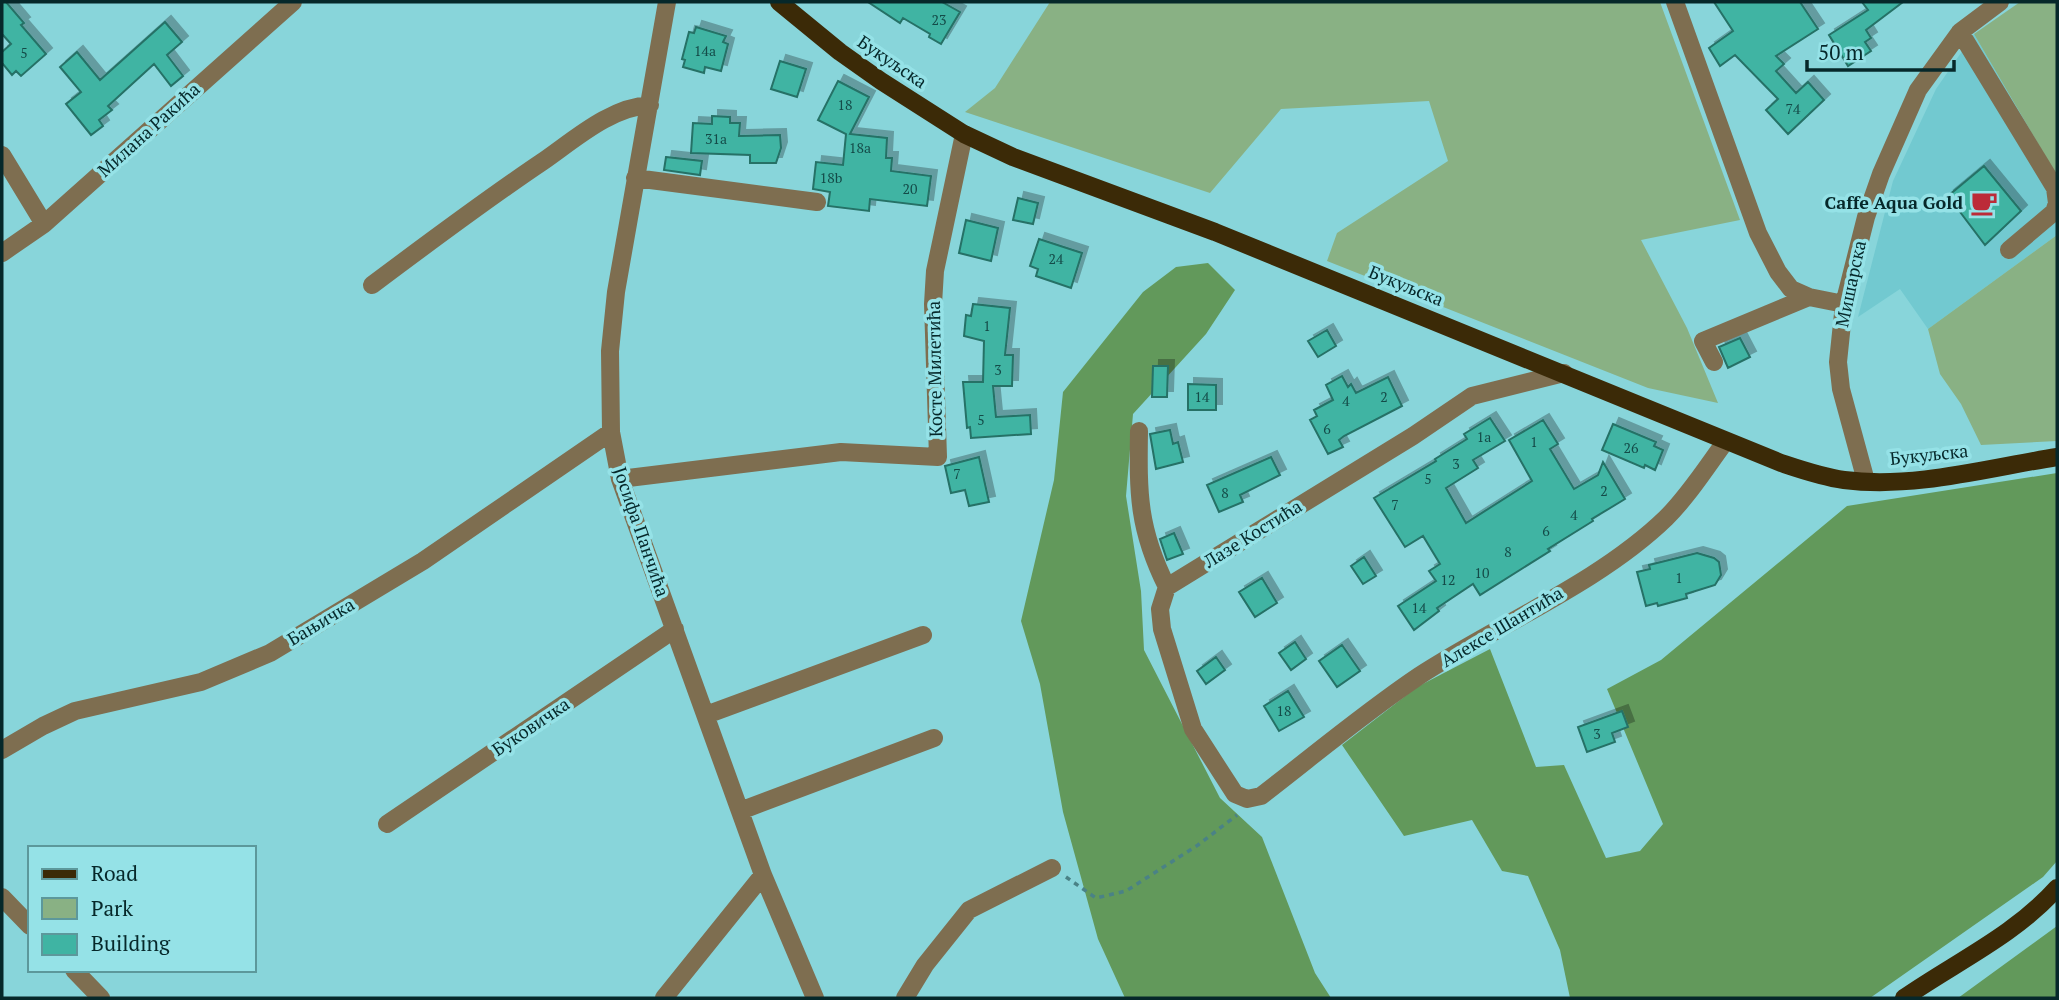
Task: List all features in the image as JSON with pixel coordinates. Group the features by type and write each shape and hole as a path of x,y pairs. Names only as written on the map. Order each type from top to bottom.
{"main road":[{"name":"Букуљска","path":"779,2 840,52 964,134 1016,158 1215,232 1564,373 1725,442 1815,474 1866,481 1936,477 2057,457"},
{"path":"1905,998 2013,928 2057,888"}],"street":[{"name":"Милана Ракића","path":"2,253 44,224 293,2"},
{"name":"Јосифа Панчића","path":"667,2 616,292 610,351 611,432 620,479 763,876 815,998"},
{"name":"Мишарска","path":"1866,481 1839,376 1839,338 1844,304 1866,217 1881,174 1918,90 1960,32 2000,2"},
{"path":"1681,5 1758,233 1778,272 1791,289 1810,297 1844,304"},
{"path":"1960,32 2055,188 2057,203 2054,212 2009,250"},
{"path":"372,285 491,196 600,122 634,106 650,105"},
{"name":"Косте Милетића","path":"620,479 841,453 937,457 934,271 964,134"},
{"path":"2,155 44,224"},
{"path":"635,178 817,202"},
{"path":"1714,362 1703,341 1810,297"},
{"name":"Лазе Костића","path":"1167,587 1413,436 1472,396 1564,373"},
{"path":"1139,431 1138,493 1147,543 1167,587 1160,609 1162,629 1193,729 1235,793 1247,799 1261,796"},
{"name":"Бањичка","path":"2,750 75,711 201,682 270,653 423,561 611,432"},
{"name":"Алексе Шантића","path":"1261,796 1418,677 1587,577 1639,541 1676,507 1725,442"},
{"name":"Буковичка","path":"387,824 675,629"},
{"path":"706,715 923,635"},
{"path":"740,811 934,738"},
{"path":"905,998 925,965 969,910 1052,868"},
{"path":"664,998 763,876"},
{"path":"2,897 28,924"},
{"path":"76,972 101,998"}],"path":[{"path":"1052,868 1096,898 1126,891 1198,845 1261,796"}],"shaded area":[{"path":"1974,34 2057,176 2057,235 1928,329 1900,289 1858,317 1893,181 1936,89"}],"green space":[{"path":"1050,2 1660,2 1740,220 1641,240 1687,328 1718,403 1648,388 1327,261 1337,233 1448,161 1429,101 1281,109 1210,193 965,112 995,88"},
{"path":"2020,2 2057,2 2057,176 1974,34"},
{"path":"2057,235 2057,441 1981,445 1961,404 1940,374 1928,329"},
{"path":"1208,263 1235,290 1206,334 1133,414 1126,496 1141,591 1144,650 1220,798 1262,837 1315,973 1331,998 1125,998 1098,939 1063,812 1040,684 1021,621 1054,480 1063,392 1143,292 1176,267"},
{"path":"2057,473 2057,861 2043,877 1870,998 1570,998 1560,950 1528,876 1502,871 1472,820 1404,836 1342,745 1417,687 1490,649 1536,767 1564,765 1606,858 1640,851 1663,824 1607,689 1661,660 1847,506"},
{"path":"2057,926 2057,998 1958,998"}],"building":[{"path":"2,2 6,2 24,23 21,25 46,54 21,76 16,71 12,75 2,63 2,52 11,44 2,34"},
{"path":"868,2 942,2 960,12 941,44 903,18 900,23"},
{"path":"1714,2 1800,2 1818,29 1776,56 1784,64 1776,71 1796,93 1808,82 1824,100 1788,134 1766,110 1778,99 1735,55 1720,66 1709,48 1733,31"},
{"path":"1862,2 1903,2 1866,30 1871,38 1865,42 1871,51 1848,66 1829,35 1868,10"},
{"path":"165,22 182,42 167,55 183,76 171,86 154,64 108,106 112,110 99,120 103,126 91,135 66,104 81,92 60,67 77,52 100,80"},
{"path":"696,27 726,36 723,42 728,44 721,71 705,67 704,73 683,67 685,60 682,59 689,32 694,33"},
{"path":"780,61 806,69 797,97 771,89"},
{"path":"838,81 869,97 850,134 887,138 886,158 892,158 891,171 931,176 927,206 870,199 869,211 828,206 830,192 813,189 816,162 843,165 846,134 818,120"},
{"path":"712,116 730,117 730,123 740,123 739,136 780,135 781,148 776,163 750,163 750,155 691,153 693,123 712,124"},
{"path":"666,157 702,161 700,175 664,170"},
{"name":"Caffe Aqua Gold","path":"1984,166 2021,211 1985,245 1948,196"},
{"path":"1018,198 1038,203 1033,224 1013,220"},
{"path":"966,220 998,228 991,261 959,253"},
{"path":"1039,239 1082,253 1071,288 1036,276 1038,269 1030,266"},
{"path":"973,304 1010,308 1005,355 1013,355 1012,386 993,386 996,417 1030,415 1031,434 971,438 970,427 967,428 963,382 983,382 984,341 964,336 966,315 971,316"},
{"path":"1327,330 1336,346 1318,357 1308,341"},
{"path":"1740,338 1750,357 1728,368 1719,347"},
{"path":"1153,366 1168,366 1167,397 1152,397"},
{"path":"1342,376 1348,387 1351,384 1356,393 1388,377 1402,406 1344,436 1339,440 1343,447 1328,454 1310,420 1317,416 1314,410 1333,400 1326,385"},
{"path":"1188,384 1216,385 1216,410 1188,410"},
{"path":"1490,418 1505,441 1473,460 1478,468 1446,488 1466,523 1532,481 1509,440 1543,420 1558,444 1550,449 1574,489 1598,475 1603,462 1625,499 1480,595 1473,584 1437,608 1439,611 1414,630 1398,606 1436,581 1429,571 1440,564 1423,536 1405,547 1374,498 1436,461 1435,459 1467,439 1464,434"},
{"path":"1613,424 1656,442 1654,446 1663,450 1655,470 1602,450"},
{"path":"1170,430 1173,444 1178,442 1183,462 1156,469 1150,434"},
{"path":"979,457 989,502 969,506 965,490 951,493 945,466"},
{"path":"1271,457 1280,475 1240,495 1243,502 1219,512 1207,485"},
{"path":"1174,533 1183,554 1167,560 1160,539"},
{"path":"1697,553 1719,562 1721,575 1715,585 1686,594 1687,598 1658,606 1657,603 1646,606 1637,572 1650,569 1649,565"},
{"path":"1364,557 1376,576 1363,584 1351,566"},
{"path":"1262,578 1277,603 1255,617 1239,592"},
{"path":"1295,642 1306,659 1291,670 1279,653"},
{"path":"1342,645 1360,671 1337,687 1319,661"},
{"path":"1216,657 1225,670 1206,684 1197,671"},
{"path":"1288,691 1304,717 1279,731 1264,706"},
{"path":"1622,711 1628,727 1612,733 1615,742 1587,752 1578,727"}],"place":[{"name":"Caffe Aqua Gold","path":"1984,203"}]}
